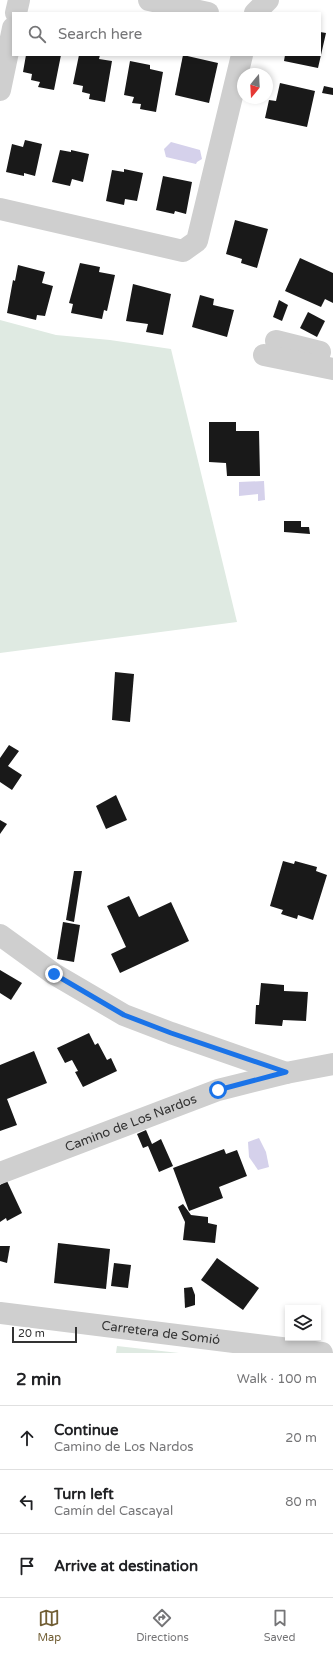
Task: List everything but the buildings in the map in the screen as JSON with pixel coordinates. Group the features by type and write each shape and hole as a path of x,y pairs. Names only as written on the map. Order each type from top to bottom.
{"street":[{"path":"16,12 19,0"},
{"path":"149,0 203,12"},
{"path":"256,12 268,0"},
{"path":"0,90 12,33"},
{"path":"0,209 183,251 197,241 242,56"},
{"path":"333,355 270,348 333,369"},
{"path":"0,936 54,974 124,1015 171,1033 286,1072"},
{"name":"Camino de Los Nardos","path":"0,1173 218,1090 286,1072 333,1064"},
{"name":"Carretera de Somió","path":"0,1313 322,1353"}],"shaded area":[{"path":"171,142 200,150 202,159 196,164 166,157 164,149"},
{"path":"0,320 56,335 110,340 171,349 237,622 0,653"},
{"path":"264,481 265,500 258,501 258,494 239,496 239,482"},
{"path":"259,1138 266,1152 269,1167 258,1170 249,1157 248,1142"},
{"path":"117,1346 179,1353 116,1353"}],"route":[{"path":"54,974 124,1015 171,1033 286,1072 218,1090"}]}
